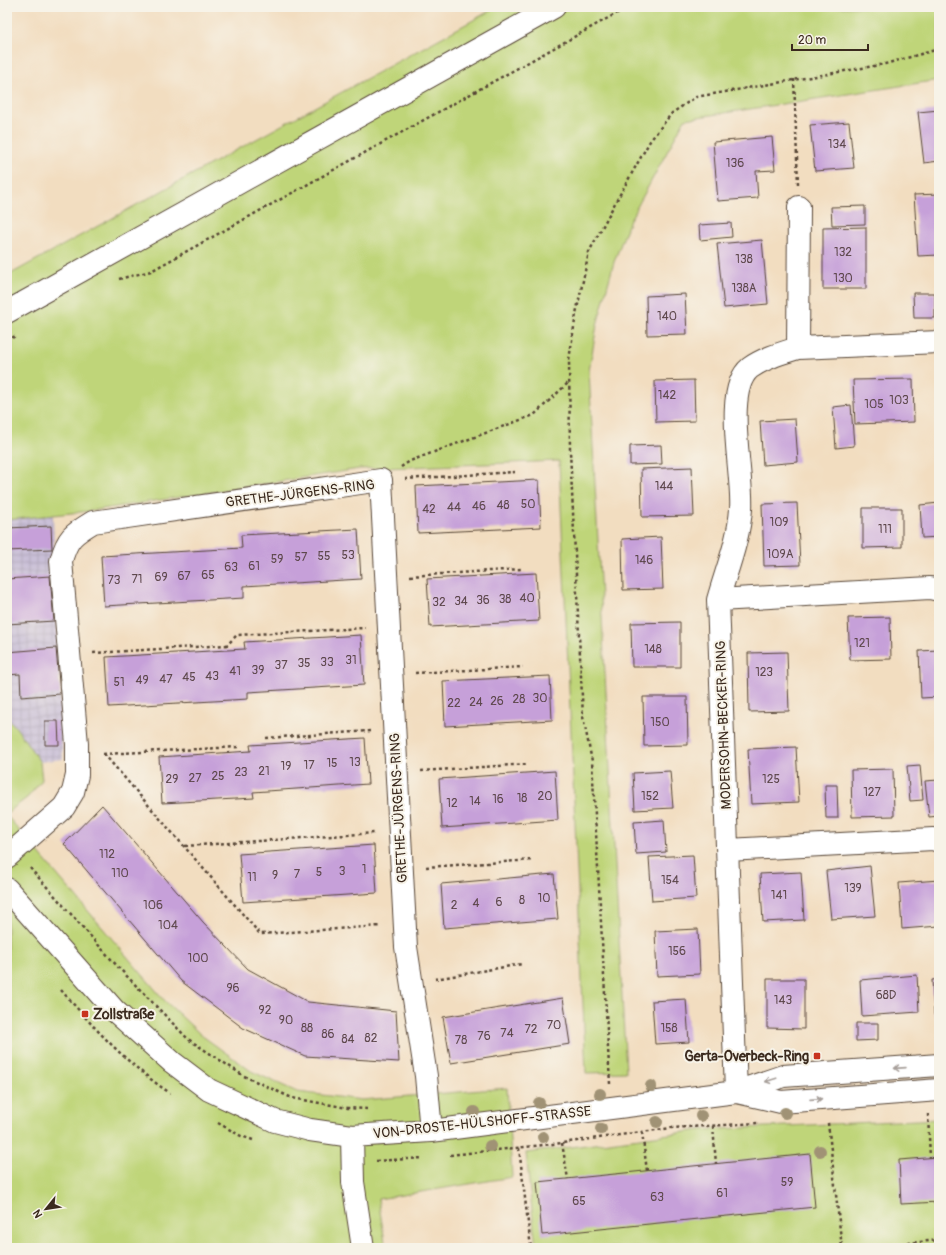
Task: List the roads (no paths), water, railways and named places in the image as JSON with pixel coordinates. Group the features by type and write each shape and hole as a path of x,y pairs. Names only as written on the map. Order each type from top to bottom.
{"street":[{"path":"7,312 554,7"},
{"path":"798,348 799,207"},
{"name":"MODERSOHN-BECKER-RING","path":"736,1092 718,600 742,509 735,404 739,383 750,368 776,354 798,348 939,342"},
{"name":"GRETHE-JÜRGENS-RING","path":"11,854 64,807 73,792 77,775 77,756 61,562 66,544 78,532 93,522 380,480 404,924 411,983 426,1076 431,1131"},
{"path":"718,600 930,588 939,590"},
{"path":"728,850 933,839 939,841"},
{"name":"VON-DROSTE-HÜLSHOFF-STRASSE","path":"7,890 115,1011 172,1062 209,1090 276,1120 310,1130 352,1136 431,1131 736,1092 783,1076 939,1065"},
{"name":"VON-DROSTE-HÜLSHOFF-STRASSE","path":"736,1092 782,1102 939,1090"},
{"path":"352,1136 351,1161 363,1248"}],"place":[{"name":"Zollstraße","path":"85,1014"},
{"name":"Gerta-Overbeck-Ring","path":"817,1056"}]}
